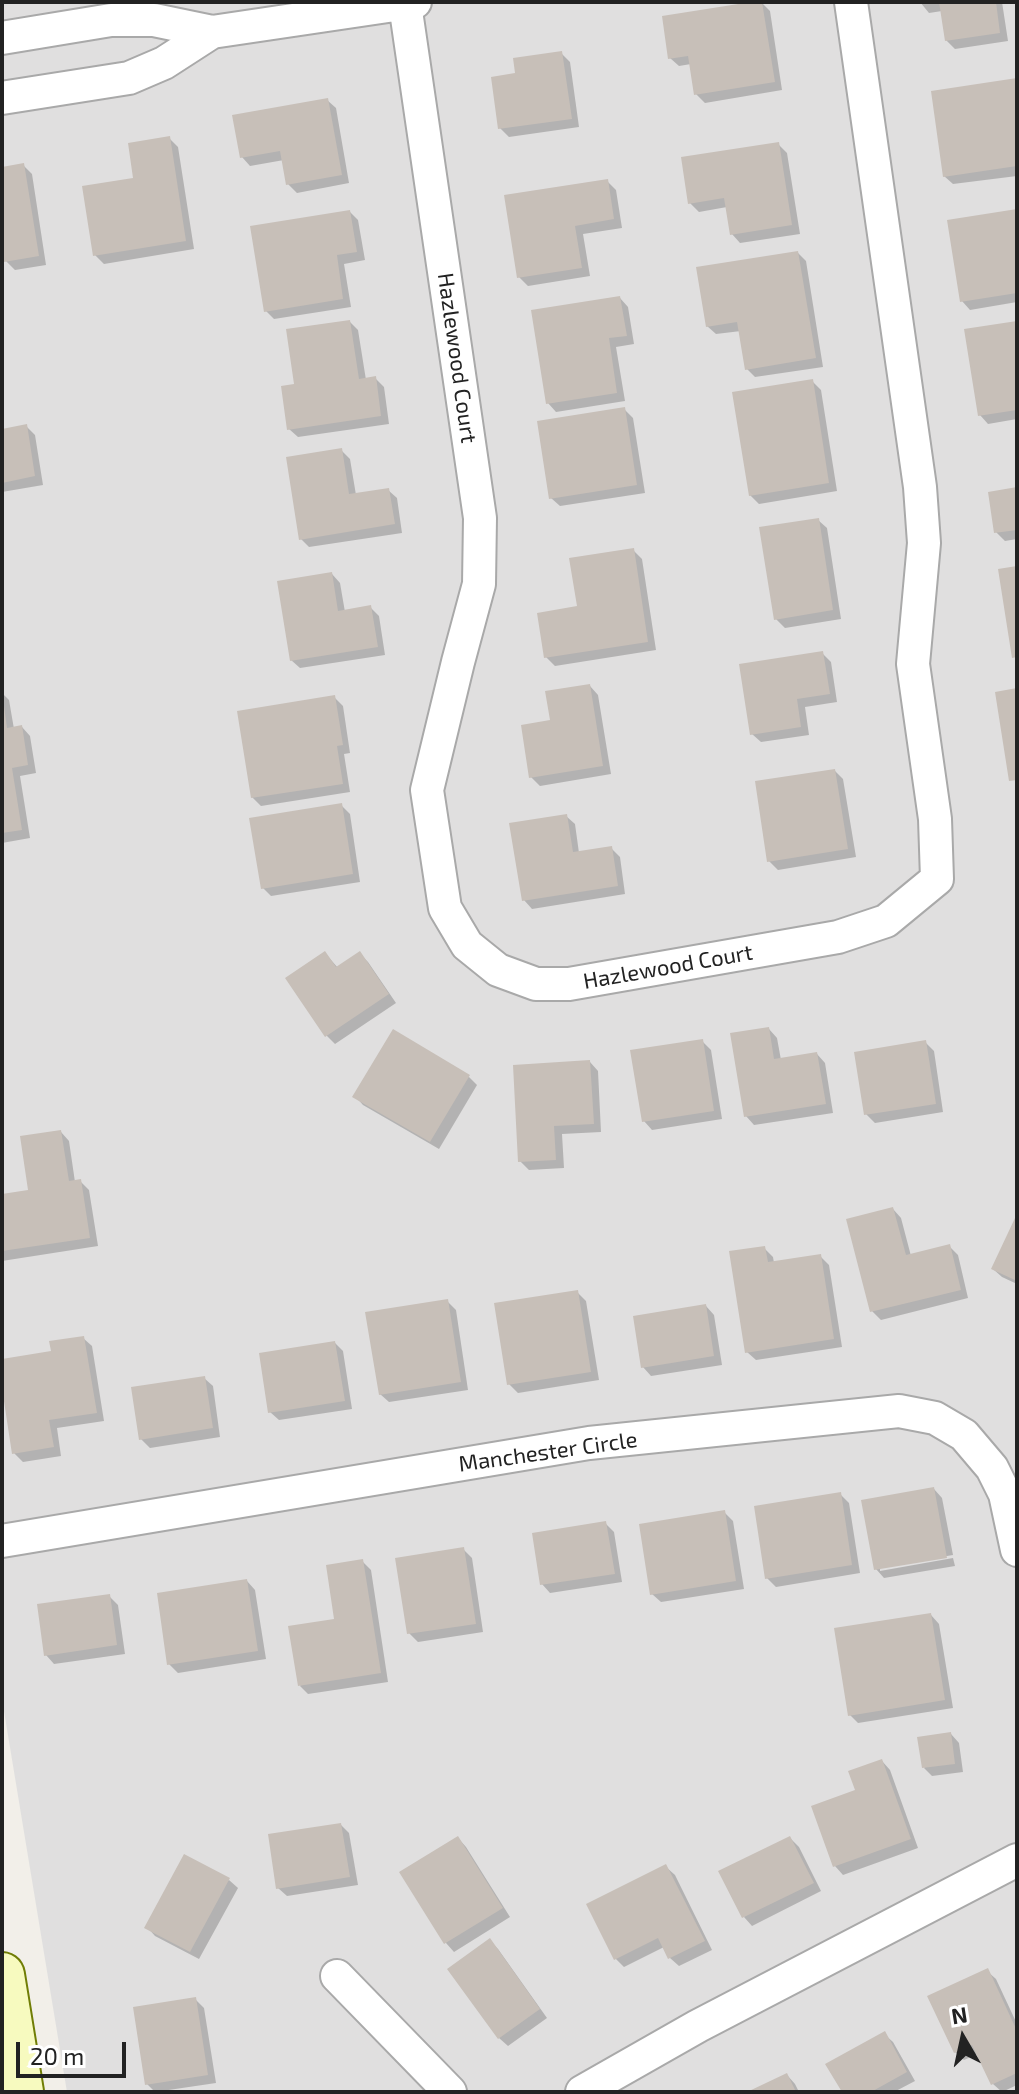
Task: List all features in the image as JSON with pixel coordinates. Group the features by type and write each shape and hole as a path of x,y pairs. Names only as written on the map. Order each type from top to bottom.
{"street":[{"name":"Hazlewood Court","path":"410,3 480,518 479,584 427,790 445,908 467,945 498,970 536,984 569,984 838,937 886,921 937,879 935,819 913,664 924,543 920,487 851,2"},
{"path":"2,38 111,20 154,20 212,32 410,3"},
{"path":"2,98 129,78 164,63 212,32"},
{"name":"Manchester Circle","path":"2,1541 589,1443 899,1411 935,1418 964,1435 992,1468 1005,1494 1017,1550"},
{"path":"582,2092 698,2026 1017,1860"},
{"path":"2,1975 14,2078"},
{"path":"337,1976 450,2092"}],"shaded area":[{"path":"2,2 1017,2 1017,2092 67,2092 2,1699"}],"building":[{"path":"762,2 775,82 694,95 688,56 668,59 662,16"},
{"path":"939,2 996,2 1000,33 945,41"},
{"path":"562,51 572,119 498,129 491,77 515,73 513,58"},
{"path":"1017,78 1017,166 943,177 931,91"},
{"path":"328,98 342,175 286,185 280,151 240,158 232,115"},
{"path":"170,136 186,241 93,256 82,186 133,178 128,143"},
{"path":"779,142 792,225 730,235 724,198 688,204 681,157"},
{"path":"24,163 39,256 4,262 2,167"},
{"path":"608,179 614,219 575,226 582,268 517,278 504,195"},
{"path":"1017,209 1017,293 960,302 947,220"},
{"path":"350,210 357,252 337,255 343,299 264,312 250,226"},
{"path":"798,251 816,358 745,370 737,322 706,327 696,267"},
{"path":"620,296 627,336 609,338 617,393 546,404 531,310"},
{"path":"350,320 359,379 376,376 381,416 287,430 281,386 294,384 286,329"},
{"path":"1017,321 1017,410 978,416 964,329"},
{"path":"813,379 829,483 749,496 732,392"},
{"path":"625,407 637,485 549,499 537,421"},
{"path":"27,424 35,476 2,483 2,429"},
{"path":"342,448 349,494 389,488 395,524 299,540 286,457"},
{"path":"1017,487 1017,530 994,533 988,492"},
{"path":"819,518 833,610 774,620 759,527"},
{"path":"634,548 648,642 544,658 537,613 577,606 569,558"},
{"path":"1017,566 1017,657 1012,658 998,569"},
{"path":"332,572 338,611 371,605 378,647 290,661 277,581"},
{"path":"823,651 830,694 797,699 801,727 750,735 739,664"},
{"path":"590,684 603,766 529,778 521,725 550,720 545,691"},
{"path":"1017,688 1017,780 1009,781 995,692"},
{"path":"335,695 343,745 337,746 343,784 251,798 237,711"},
{"path":"2,706 7,728 22,725 28,765 12,768 22,830 2,833"},
{"path":"835,769 848,849 767,862 755,781"},
{"path":"342,803 353,874 261,889 249,818"},
{"path":"567,814 573,852 612,846 618,886 522,901 509,823"},
{"path":"325,951 336,967 360,951 389,994 325,1037 285,978"},
{"path":"769,1027 774,1059 817,1052 826,1104 744,1117 730,1033"},
{"path":"393,1029 470,1075 430,1142 352,1097"},
{"path":"703,1039 714,1111 642,1122 630,1050"},
{"path":"926,1040 936,1104 864,1115 854,1052"},
{"path":"590,1060 594,1124 554,1126 556,1160 518,1162 513,1065"},
{"path":"61,1130 69,1181 81,1179 90,1238 2,1251 2,1194 28,1190 20,1136"},
{"path":"893,1207 906,1255 950,1244 961,1290 870,1312 846,1219"},
{"path":"1017,1219 1017,1281 991,1269"},
{"path":"765,1246 768,1262 821,1254 834,1339 745,1353 729,1251"},
{"path":"578,1290 591,1372 507,1385 494,1303"},
{"path":"448,1299 461,1382 379,1395 365,1312"},
{"path":"706,1304 714,1356 641,1368 633,1316"},
{"path":"84,1336 97,1413 49,1420 54,1447 12,1454 2,1388 2,1359 51,1351 49,1341"},
{"path":"335,1341 345,1401 268,1413 259,1353"},
{"path":"205,1376 213,1428 139,1440 131,1387"},
{"path":"934,1487 947,1558 874,1570 861,1500"},
{"path":"841,1492 852,1565 765,1579 754,1506"},
{"path":"725,1510 736,1581 650,1595 639,1524"},
{"path":"606,1521 615,1574 540,1585 532,1533"},
{"path":"464,1547 476,1624 407,1634 395,1558"},
{"path":"363,1559 381,1673 298,1686 288,1626 334,1619 326,1565"},
{"path":"247,1579 258,1651 167,1665 157,1593"},
{"path":"110,1594 117,1645 44,1656 37,1604"},
{"path":"931,1613 945,1700 848,1716 834,1628"},
{"path":"951,1732 955,1764 922,1768 917,1737"},
{"path":"882,1759 911,1839 833,1867 811,1806 855,1790 848,1771"},
{"path":"341,1823 350,1877 276,1889 268,1834"},
{"path":"458,1836 503,1908 444,1944 399,1872"},
{"path":"790,1836 814,1883 742,1918 718,1871"},
{"path":"184,1854 230,1878 190,1952 144,1928"},
{"path":"666,1864 705,1941 668,1959 658,1938 614,1960 586,1904"},
{"path":"490,1938 540,2009 498,2039 447,1969"},
{"path":"988,1968 1017,2031 1017,2073 991,2085 972,2045 954,2053 927,1996"},
{"path":"196,1997 208,2075 145,2085 133,2007"},
{"path":"885,2031 907,2072 871,2092 842,2092 825,2064"},
{"path":"787,2073 796,2092 747,2092"}]}
